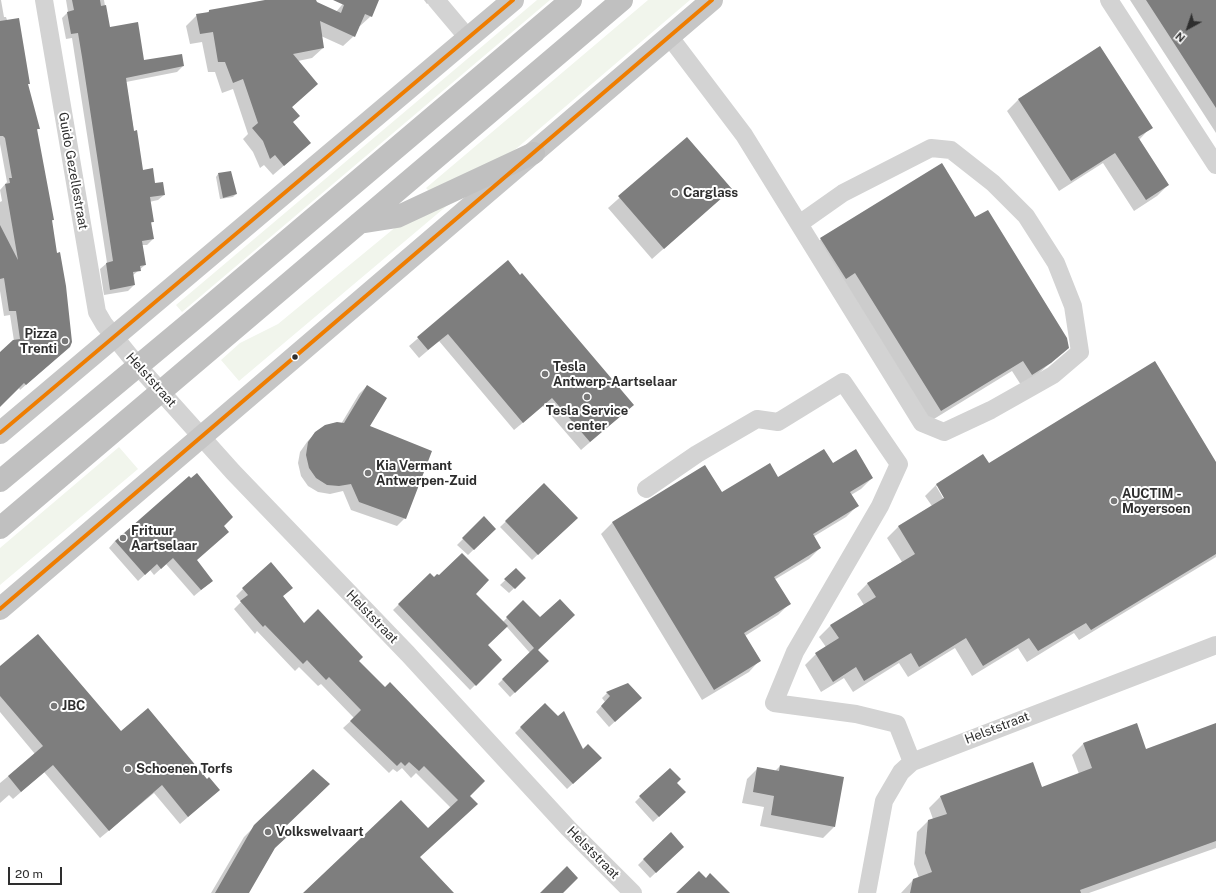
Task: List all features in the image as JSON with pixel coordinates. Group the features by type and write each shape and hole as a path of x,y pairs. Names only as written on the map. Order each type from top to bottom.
{"highway":[{"path":"0,481 571,0"},
{"path":"0,528 622,0"},
{"path":"359,223 397,217 534,153"}],"main road":[{"path":"0,433 513,0"},
{"path":"0,609 202,438 712,0"}],"street":[{"name":"Guido Gezellestraat","path":"44,0 97,312 113,337"},
{"path":"436,0 468,38"},
{"path":"1109,0 1216,165"},
{"path":"669,36 744,135 799,224 922,423 944,432 991,410 1053,375 1080,352 1073,306 1056,263 1026,216 993,183 950,150 931,148 843,193 799,224"},
{"name":"Helststraat","path":"113,337 202,438 408,654 568,828 633,893"},
{"path":"646,490 697,454 757,419 778,422 843,382 899,464 880,506 795,652 774,703 856,714 897,724 912,762"},
{"name":"Helststraat","path":"867,893 884,801 901,772 912,762 1216,645"}],"shaded area":[{"path":"537,0 550,0 182,312 176,305"},
{"path":"648,0 690,0 510,154 430,192 426,188"},
{"path":"449,204 239,381 221,360 240,343 278,324 403,221"},
{"path":"119,447 138,469 0,585 0,548"}],"building":[{"path":"72,0 100,0 101,6 106,5 110,27 138,22 144,60 182,54 184,66 126,78 134,131 137,130 143,170 153,168 155,183 163,182 165,195 150,197 154,222 151,222 154,239 142,241 146,265 140,266 141,271 133,272 135,285 110,290 106,263 113,261 78,33 71,34 67,12 74,10"},
{"path":"265,0 316,0 317,2 341,13 344,5 333,0 379,0 372,17 365,14 355,37 320,21 324,48 293,54 318,84 292,107 300,116 293,122 311,143 284,166 275,155 270,159 263,141 252,128 258,123 243,79 233,83 225,62 218,62 213,32 200,34 196,14 209,12 209,10"},
{"path":"1146,0 1216,0 1216,108"},
{"path":"19,18 30,84 28,84 40,129 37,129 54,220 52,220 57,253 60,252 66,286 72,342 70,347 26,385 24,383 0,407 0,352 13,340 20,339 16,311 9,311 4,278 0,279 0,225 18,260 5,184 10,183 9,178 12,178 5,138 0,136 0,21"},
{"path":"1100,46 1153,128 1138,137 1169,185 1146,200 1115,153 1071,181 1018,99"},
{"name":"Carglass","path":"687,137 732,189 664,249 618,196"},
{"path":"942,163 975,217 988,210 1067,338 1069,348 1051,363 1032,375 1023,361 941,411 855,273 846,279 820,238"},
{"path":"231,171 237,194 223,198 218,173"},
{"name":"Tesla Antwerp-Aartselaar","path":"508,260 520,275 522,273 634,405 590,442 552,398 523,423 448,334 428,350 417,337"},
{"path":"1155,361 1216,462 1216,554 1091,630 1086,623 1038,651 1029,638 983,666 966,638 919,667 911,653 864,681 856,667 833,682 815,653 839,638 830,625 876,597 867,583 915,554 898,526 944,498 936,484 983,454 989,463"},
{"name":"Kia Vermant Antwerpen-Zuid","path":"367,385 387,398 370,426 432,451 406,519 359,502 351,484 339,486 327,485 316,478 309,468 306,455 308,442 315,432 325,425 337,422 344,423"},
{"path":"824,449 833,463 856,449 873,478 850,492 859,506 813,534 821,548 774,577 791,604 744,633 761,661 714,690 612,522 705,465 722,492 770,463 778,477"},
{"path":"197,473 233,517 224,526 229,532 197,560 213,581 201,590 173,558 161,569 157,564 145,575 115,541 189,476 191,478"},
{"path":"544,483 578,518 538,555 505,521"},
{"path":"484,516 496,529 474,550 462,538"},
{"path":"462,553 489,580 476,594 508,626 488,645 502,660 476,686 398,604 430,573 434,577 437,574 439,575"},
{"path":"271,562 293,588 283,596 304,623 318,609 363,657 359,661 385,687 390,682 485,781 470,796 478,804 420,857 454,893 303,893 401,800 428,828 458,800 424,766 419,771 409,762 405,766 401,762 397,766 350,721 361,710 329,677 326,680 307,660 303,664 265,625 263,627 240,601 248,595 242,588"},
{"path":"516,568 526,578 515,589 504,579"},
{"path":"560,599 575,615 538,650 549,661 515,693 502,679 534,648 506,617 523,600 540,617"},
{"path":"38,634 121,731 148,708 207,779 209,777 220,790 188,817 162,785 109,831 53,765 21,792 8,776 43,746 0,696 0,666"},
{"path":"628,683 642,698 615,722 601,706 610,696 606,692"},
{"path":"545,703 558,716 564,711 583,749 588,744 602,758 573,784 520,727"},
{"path":"1137,723 1146,749 1216,723 1216,841 1080,890 1081,893 910,893 913,879 932,872 925,853 928,820 947,814 940,796 1033,762 1042,787 1092,768 1083,743"},
{"path":"780,765 844,777 835,827 771,815 774,796 753,792 757,767 779,771"},
{"path":"670,768 681,779 677,783 686,792 659,817 639,796"},
{"name":"Volkswelvaart","path":"313,769 330,784 283,829 289,835 275,848 249,893 215,893 254,825"},
{"path":"671,832 684,847 656,873 643,859"},
{"path":"567,866 578,878 563,893 540,893"},
{"path":"699,871 706,878 710,873 730,893 676,893"}],"transit line":[{"path":"0,433 513,0"},
{"path":"0,609 712,0"}],"place":[{"name":"Carglass","path":"675,193"},
{"name":"Pizza Trenti","path":"65,341"},
{"name":"Tesla Antwerp-Aartselaar","path":"545,374"},
{"name":"Tesla Service center","path":"587,397"},
{"name":"Kia Vermant Antwerpen-Zuid","path":"368,473"},
{"name":"AUCTIM - Moyersoen","path":"1114,501"},
{"name":"Frituur Aartselaar","path":"123,538"},
{"name":"JBC","path":"54,706"},
{"name":"Schoenen Torfs","path":"128,769"},
{"name":"Volkswelvaart","path":"268,832"}]}
